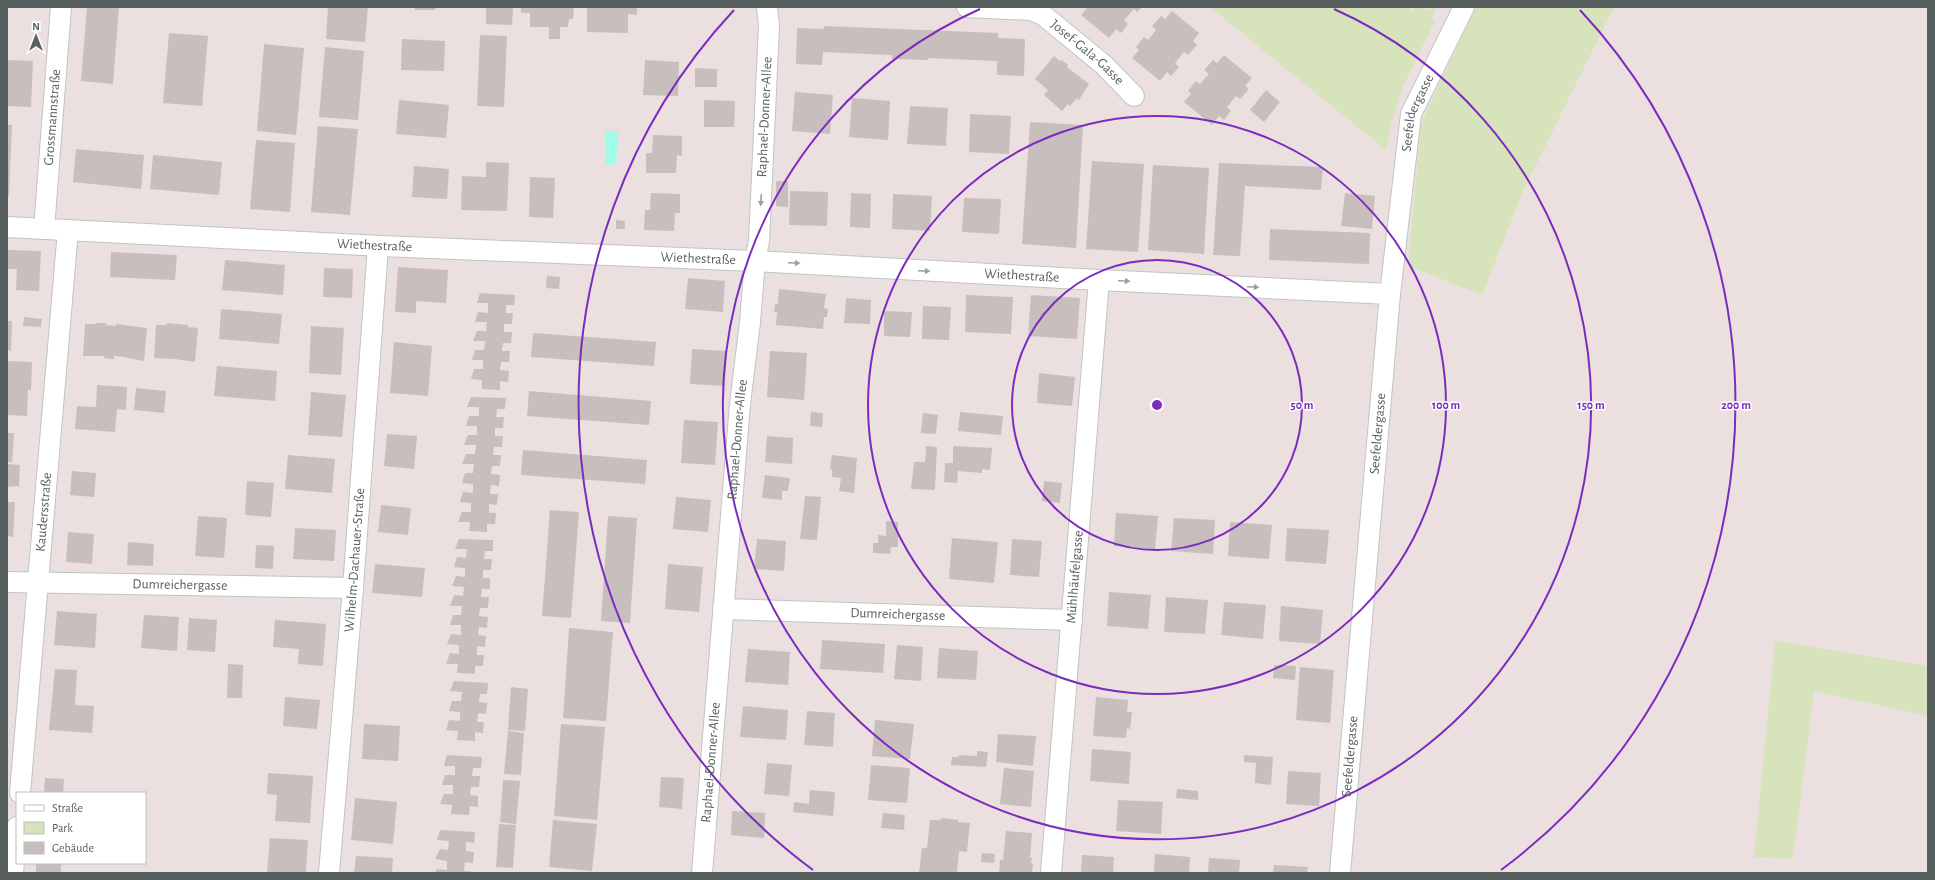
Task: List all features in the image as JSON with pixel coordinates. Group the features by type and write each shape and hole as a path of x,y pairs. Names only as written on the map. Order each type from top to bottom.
{"street":[{"name":"Grossmannstraße","path":"44,228 61,7"},
{"name":"Raphael-Donner-Allee","path":"702,873 740,404 750,322 755,261 759,241 769,26 766,7"},
{"name":"Josef-Gala-Gasse","path":"967,7 1031,10 1043,15 1104,65 1134,96"},
{"name":"Seefeldergasse","path":"1340,873 1390,294 1411,114 1464,7"},
{"name":"Wiethestraße","path":"7,227 378,246 755,261 1390,294"},
{"name":"Kaudersstraße","path":"20,792 68,230"},
{"name":"Wilhelm-Dachauer-Straße","path":"328,873 353,588 378,246"},
{"name":"Mühlhäufelgasse","path":"1051,873 1099,280"},
{"name":"Dumreichergasse","path":"7,582 353,588"},
{"name":"Dumreichergasse","path":"723,609 1072,620"},
{"path":"13,873 16,838"}],"green space":[{"path":"1210,7 1408,7 1413,11 1416,7 1420,7 1428,11 1430,7 1437,7 1431,19 1435,21 1403,86 1391,125 1386,150"},
{"path":"1476,7 1614,7 1523,191 1482,295 1408,266 1421,124"},
{"path":"1775,641 1928,666 1928,716 1814,691 1793,859 1754,857"}],"shaded area":[{"path":"606,131 618,131 616,165 605,164"}],"building":[{"path":"87,7 119,7 113,84 81,81"},
{"path":"328,7 368,7 365,42 326,39"},
{"path":"415,7 436,7 435,10 415,10"},
{"path":"486,7 513,7 512,25 486,24"},
{"path":"521,7 574,7 573,19 569,19 568,27 560,27 560,39 549,39 549,27 530,27 530,13 521,13"},
{"path":"587,7 637,7 637,15 628,14 628,33 587,32"},
{"path":"1088,7 1142,7 1137,12 1134,9 1124,20 1128,24 1121,33 1116,29 1109,38 1081,15"},
{"path":"1172,11 1199,33 1193,41 1197,45 1188,55 1184,52 1175,63 1179,67 1171,76 1167,72 1160,81 1132,58 1139,50 1136,47 1144,37 1148,40 1156,30 1152,26 1161,16 1165,19"},
{"path":"824,26 998,33 998,38 1025,39 1024,76 997,75 997,61 928,58 928,60 892,59 892,55 823,52 822,65 796,64 797,28 824,29"},
{"path":"169,33 208,36 202,106 163,103"},
{"path":"480,35 507,36 504,107 477,106"},
{"path":"402,39 445,41 444,71 401,70"},
{"path":"264,44 304,48 296,135 257,131"},
{"path":"325,47 364,51 358,120 319,117"},
{"path":"1224,55 1252,78 1245,86 1249,89 1240,99 1236,96 1227,107 1231,111 1224,120 1219,116 1212,125 1184,102 1191,94 1188,91 1196,81 1200,84 1209,74 1204,70 1213,60 1217,63"},
{"path":"1054,56 1060,61 1062,60 1068,65 1067,67 1089,84 1079,100 1077,98 1070,106 1068,104 1062,111 1044,95 1048,90 1035,79"},
{"path":"7,60 33,61 31,107 7,106"},
{"path":"645,60 679,62 678,96 643,95"},
{"path":"695,68 717,69 717,87 695,87"},
{"path":"1266,90 1280,102 1264,122 1250,110"},
{"path":"795,92 833,95 830,134 792,131"},
{"path":"852,98 890,101 888,140 849,137"},
{"path":"399,100 449,105 446,138 396,134"},
{"path":"704,100 735,101 734,127 704,127"},
{"path":"910,106 948,108 946,146 907,144"},
{"path":"970,114 1011,116 1009,154 969,152"},
{"path":"1030,122 1083,125 1076,248 1022,244"},
{"path":"7,125 12,125 9,196 7,196"},
{"path":"318,126 358,129 350,215 311,212"},
{"path":"653,135 682,136 682,156 677,155 676,173 646,173 646,153 652,153"},
{"path":"256,140 295,143 290,212 250,209"},
{"path":"76,149 144,155 141,189 73,182"},
{"path":"153,155 222,162 219,195 150,189"},
{"path":"1092,161 1144,164 1138,252 1086,249"},
{"path":"486,162 509,163 507,211 461,210 462,176 486,177"},
{"path":"1219,163 1323,167 1321,190 1245,186 1240,256 1213,255"},
{"path":"1153,165 1209,168 1204,254 1148,250"},
{"path":"414,166 449,169 447,199 412,197"},
{"path":"530,177 555,178 553,218 529,217"},
{"path":"776,181 788,181 788,207 776,206"},
{"path":"790,191 828,192 827,226 789,225"},
{"path":"651,193 680,194 680,213 675,213 674,231 644,230 645,210 650,210"},
{"path":"851,193 871,194 870,228 850,227"},
{"path":"1345,193 1375,196 1372,229 1341,226"},
{"path":"893,194 932,196 930,231 892,229"},
{"path":"964,198 1001,199 999,234 962,232"},
{"path":"616,220 625,221 625,229 616,229"},
{"path":"1270,229 1370,233 1369,264 1269,260"},
{"path":"7,250 41,251 39,291 16,290 17,269 7,269"},
{"path":"111,252 177,255 175,280 110,277"},
{"path":"225,260 285,265 283,295 222,290"},
{"path":"398,267 448,270 446,303 416,301 416,313 395,312"},
{"path":"324,268 353,269 352,298 323,297"},
{"path":"547,276 560,277 559,289 546,288"},
{"path":"688,278 725,281 723,312 685,309"},
{"path":"779,289 826,294 824,308 828,309 827,317 824,317 823,329 776,325 777,312 774,312 775,304 778,304"},
{"path":"480,293 515,295 514,305 506,305 506,313 513,313 512,324 504,324 504,332 512,332 511,343 503,343 502,351 510,351 509,362 501,362 500,370 509,371 508,382 500,381 500,390 482,389 482,380 471,379 474,369 483,369 483,360 472,360 475,350 484,350 485,341 473,341 477,331 486,331 487,322 475,322 478,312 488,313 488,303 477,303"},
{"path":"966,295 1013,297 1011,334 965,332"},
{"path":"1031,295 1080,298 1077,339 1028,336"},
{"path":"846,298 871,300 870,324 844,323"},
{"path":"923,306 951,307 949,340 922,339"},
{"path":"221,309 282,314 279,344 219,339"},
{"path":"884,311 912,312 910,337 884,336"},
{"path":"24,317 42,319 41,327 23,326"},
{"path":"7,321 12,321 11,351 7,350"},
{"path":"96,323 147,328 144,361 114,356 114,359 104,358 104,356 83,356 85,324"},
{"path":"167,323 188,325 188,327 198,328 195,362 154,358 156,325 166,325"},
{"path":"311,326 344,328 341,375 309,373"},
{"path":"533,333 656,342 654,366 531,357"},
{"path":"394,342 432,346 428,396 390,393"},
{"path":"692,349 727,351 725,386 690,384"},
{"path":"770,351 807,353 804,400 767,397"},
{"path":"7,361 32,362 31,390 28,390 27,416 7,415"},
{"path":"217,366 277,371 275,401 214,396"},
{"path":"1039,373 1075,377 1072,406 1037,403"},
{"path":"97,385 127,387 126,410 117,409 115,432 75,429 77,406 96,407"},
{"path":"136,388 166,391 164,413 134,410"},
{"path":"529,391 651,401 649,425 527,416"},
{"path":"311,392 346,395 342,437 308,435"},
{"path":"471,397 506,398 505,409 497,409 496,417 504,417 503,428 495,428 495,436 503,436 502,447 494,447 493,455 501,455 500,466 492,466 491,474 500,475 499,486 491,485 490,494 498,494 497,505 489,504 489,513 496,513 495,524 487,524 487,532 469,531 470,522 458,522 462,512 471,512 471,503 460,502 463,492 473,493 473,484 462,483 465,473 473,473 474,464 462,464 466,454 475,454 476,445 464,445 468,435 477,435 477,426 466,426 469,416 479,416 479,407 467,407"},
{"path":"811,412 823,413 822,427 810,426"},
{"path":"960,412 1003,416 1001,435 958,431"},
{"path":"923,413 938,415 936,434 921,433"},
{"path":"684,420 718,422 715,465 681,463"},
{"path":"7,433 14,433 12,462 7,462"},
{"path":"387,434 417,436 414,469 384,466"},
{"path":"767,436 793,438 792,464 765,462"},
{"path":"926,446 937,447 935,490 911,489 914,462 925,462"},
{"path":"953,446 992,448 990,470 982,469 982,473 958,471 957,483 944,482 945,463 953,463"},
{"path":"523,450 647,460 645,484 521,475"},
{"path":"288,455 335,459 332,493 285,489"},
{"path":"832,455 857,458 854,493 839,491 841,478 832,477 832,470 830,469"},
{"path":"7,464 20,465 19,486 7,487"},
{"path":"72,471 96,473 94,497 70,495"},
{"path":"765,475 790,478 788,491 782,491 782,500 762,498"},
{"path":"247,481 274,483 271,517 245,515"},
{"path":"1044,481 1062,483 1060,503 1042,501"},
{"path":"805,496 821,497 817,540 800,539"},
{"path":"676,497 711,500 708,532 673,529"},
{"path":"7,502 15,502 13,537 7,536"},
{"path":"381,505 411,508 408,535 378,532"},
{"path":"550,510 579,512 571,618 542,616"},
{"path":"1116,513 1158,516 1155,549 1114,546"},
{"path":"198,516 227,518 224,558 195,556"},
{"path":"608,516 637,518 630,623 601,621"},
{"path":"1174,518 1215,520 1213,554 1171,551"},
{"path":"886,521 898,522 898,547 891,547 890,554 873,553 873,543 878,543 878,535 886,536"},
{"path":"1230,522 1272,525 1269,559 1228,556"},
{"path":"295,528 336,530 334,561 293,559"},
{"path":"1287,528 1329,530 1326,564 1285,561"},
{"path":"68,532 94,534 92,564 66,562"},
{"path":"952,538 998,542 994,583 949,579"},
{"path":"459,539 493,540 493,551 485,551 484,559 492,559 491,570 483,570 483,578 490,578 490,589 482,589 481,597 489,597 488,608 480,608 479,616 488,617 487,628 479,627 478,635 486,636 485,647 477,646 477,655 484,655 483,666 475,666 475,674 457,673 458,664 446,664 450,653 459,654 459,645 447,644 451,634 461,635 461,625 450,625 453,615 461,615 462,606 450,606 454,595 463,596 464,587 452,586 456,576 465,577 465,568 454,567 457,557 466,558 467,549 455,549"},
{"path":"757,539 786,541 784,571 754,569"},
{"path":"1012,539 1042,541 1039,577 1010,575"},
{"path":"128,542 154,544 153,566 127,565"},
{"path":"256,545 274,546 273,569 255,568"},
{"path":"375,564 425,568 422,597 372,593"},
{"path":"668,564 703,567 699,612 665,609"},
{"path":"1109,592 1151,595 1148,629 1107,626"},
{"path":"1166,597 1208,600 1205,634 1164,632"},
{"path":"1224,602 1266,605 1263,639 1221,635"},
{"path":"1281,606 1323,610 1320,644 1279,641"},
{"path":"57,611 97,614 95,648 54,645"},
{"path":"144,615 179,617 177,651 141,648"},
{"path":"189,618 217,620 215,652 187,650"},
{"path":"275,620 326,624 323,666 298,664 299,649 273,647"},
{"path":"569,628 613,632 606,721 563,718"},
{"path":"822,640 885,644 883,673 820,669"},
{"path":"897,645 923,647 921,681 894,679"},
{"path":"939,648 978,651 976,680 937,678"},
{"path":"748,649 790,652 788,685 745,682"},
{"path":"228,664 243,665 242,698 227,698"},
{"path":"1274,665 1296,666 1295,680 1273,678"},
{"path":"1300,667 1334,670 1330,723 1296,720"},
{"path":"55,669 77,670 75,705 94,706 92,733 49,730"},
{"path":"454,681 488,683 487,694 480,694 479,702 487,703 486,714 478,713 477,722 484,722 483,733 475,732 475,741 457,740 458,731 446,730 449,720 460,721 460,712 449,711 452,701 461,701 462,692 450,691"},
{"path":"511,687 528,689 525,731 508,730"},
{"path":"285,697 320,700 317,729 283,726"},
{"path":"1096,697 1128,700 1127,712 1132,712 1130,729 1127,728 1126,738 1093,736"},
{"path":"743,706 788,710 786,740 740,737"},
{"path":"807,711 835,713 833,747 804,745"},
{"path":"875,720 914,724 910,759 872,756"},
{"path":"364,724 400,726 398,761 362,759"},
{"path":"561,724 605,727 597,820 554,816"},
{"path":"508,731 524,733 521,775 504,774"},
{"path":"998,734 1036,736 1033,766 996,762"},
{"path":"1092,749 1131,752 1129,784 1090,781"},
{"path":"977,751 988,752 986,767 951,765 952,757 958,757 959,755 977,756"},
{"path":"447,755 482,757 481,768 473,768 472,776 480,776 479,787 471,787 470,795 478,796 478,807 470,806 469,815 451,814 452,805 440,804 444,794 453,794 453,785 442,785 445,775 455,775 455,766 444,766"},
{"path":"1244,755 1273,757 1271,785 1255,783 1256,763 1244,762"},
{"path":"767,763 792,765 789,796 764,794"},
{"path":"871,765 910,768 907,803 868,800"},
{"path":"1004,768 1034,771 1031,807 1000,804"},
{"path":"1288,771 1321,773 1319,806 1286,804"},
{"path":"268,773 313,776 310,823 275,821 277,795 267,794"},
{"path":"661,777 684,778 682,809 659,807"},
{"path":"45,778 64,779 63,792 44,792"},
{"path":"503,780 520,781 516,824 500,822"},
{"path":"1177,789 1198,791 1198,800 1176,798"},
{"path":"810,790 835,792 833,816 793,812 794,802 809,804"},
{"path":"355,798 397,802 393,844 351,840"},
{"path":"1118,800 1163,802 1161,834 1116,831"},
{"path":"732,811 765,813 764,838 731,835"},
{"path":"883,813 905,815 904,830 881,828"},
{"path":"941,818 970,823 967,852 959,851 957,873 919,873 922,848 927,848 930,820 941,820"},
{"path":"553,820 597,824 592,871 549,867"},
{"path":"499,824 516,825 513,868 496,867"},
{"path":"440,830 475,832 474,843 466,842 466,851 474,852 473,863 465,862 464,871 471,871 471,873 435,873 437,869 447,870 447,861 435,859 440,849 448,850 449,841 437,840"},
{"path":"1006,831 1032,833 1030,857 1032,858 1031,863 1033,864 1032,873 999,873 1000,860 1003,860"},
{"path":"270,838 308,840 306,873 267,873"},
{"path":"982,853 995,854 994,863 981,862"},
{"path":"1155,854 1190,857 1189,873 1154,873"},
{"path":"1082,855 1114,857 1113,873 1081,873"},
{"path":"356,856 393,858 392,873 354,873"},
{"path":"1209,858 1240,860 1239,873 1208,873"},
{"path":"36,864 61,864 61,873 36,873"},
{"path":"1274,865 1308,867 1307,873 1273,873"}]}
